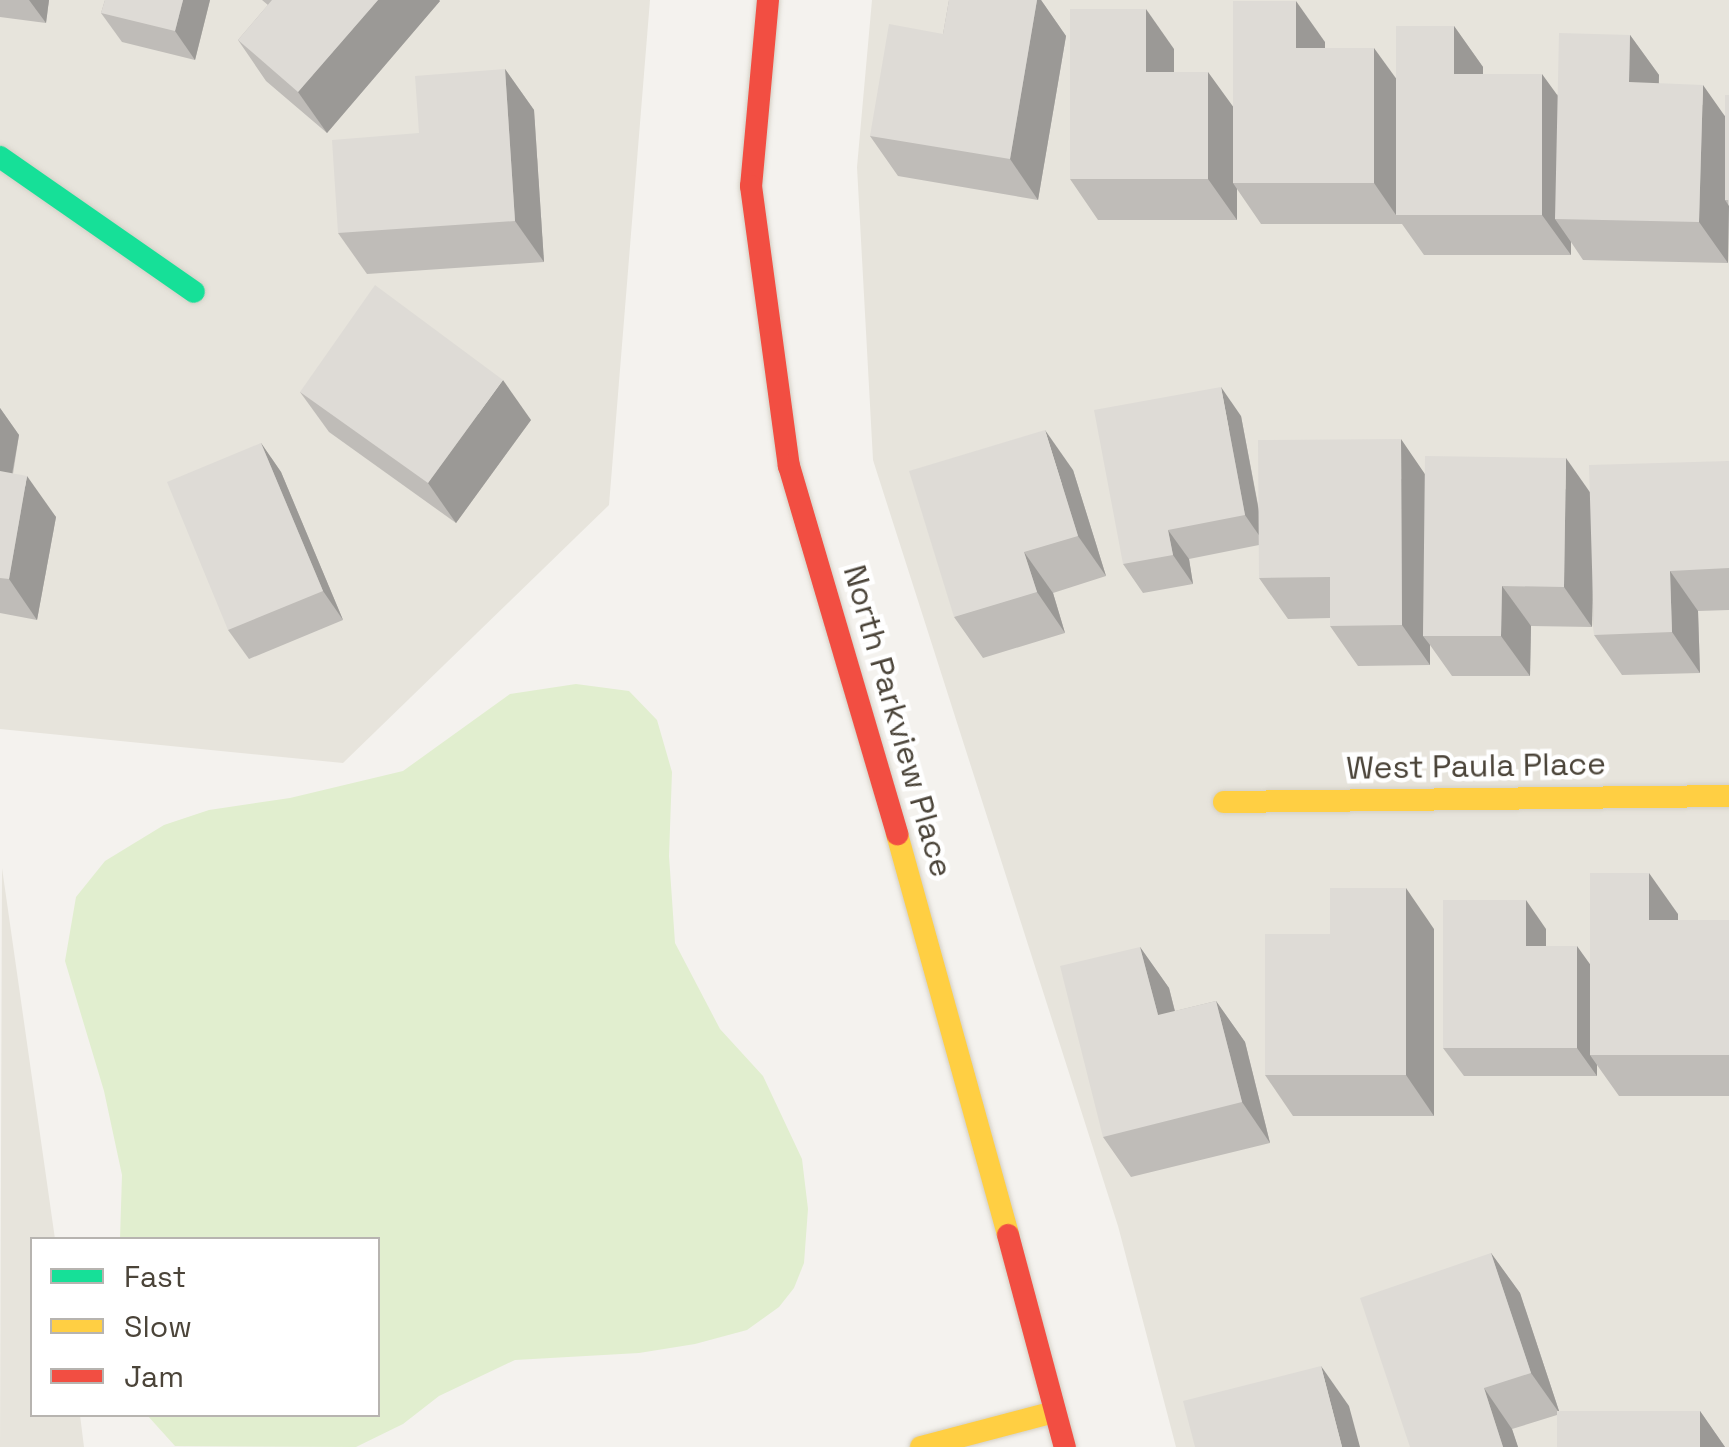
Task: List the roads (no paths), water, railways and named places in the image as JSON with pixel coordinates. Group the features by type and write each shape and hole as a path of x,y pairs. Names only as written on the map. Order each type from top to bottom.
{"street":[{"name":"North Parkview Place","path":"768,0 751,186 790,466 921,916 1065,1447"},
{"path":"0,157 194,292"},
{"name":"West Paula Place","path":"1224,802 1729,796"},
{"path":"920,1447 1054,1412"}]}
